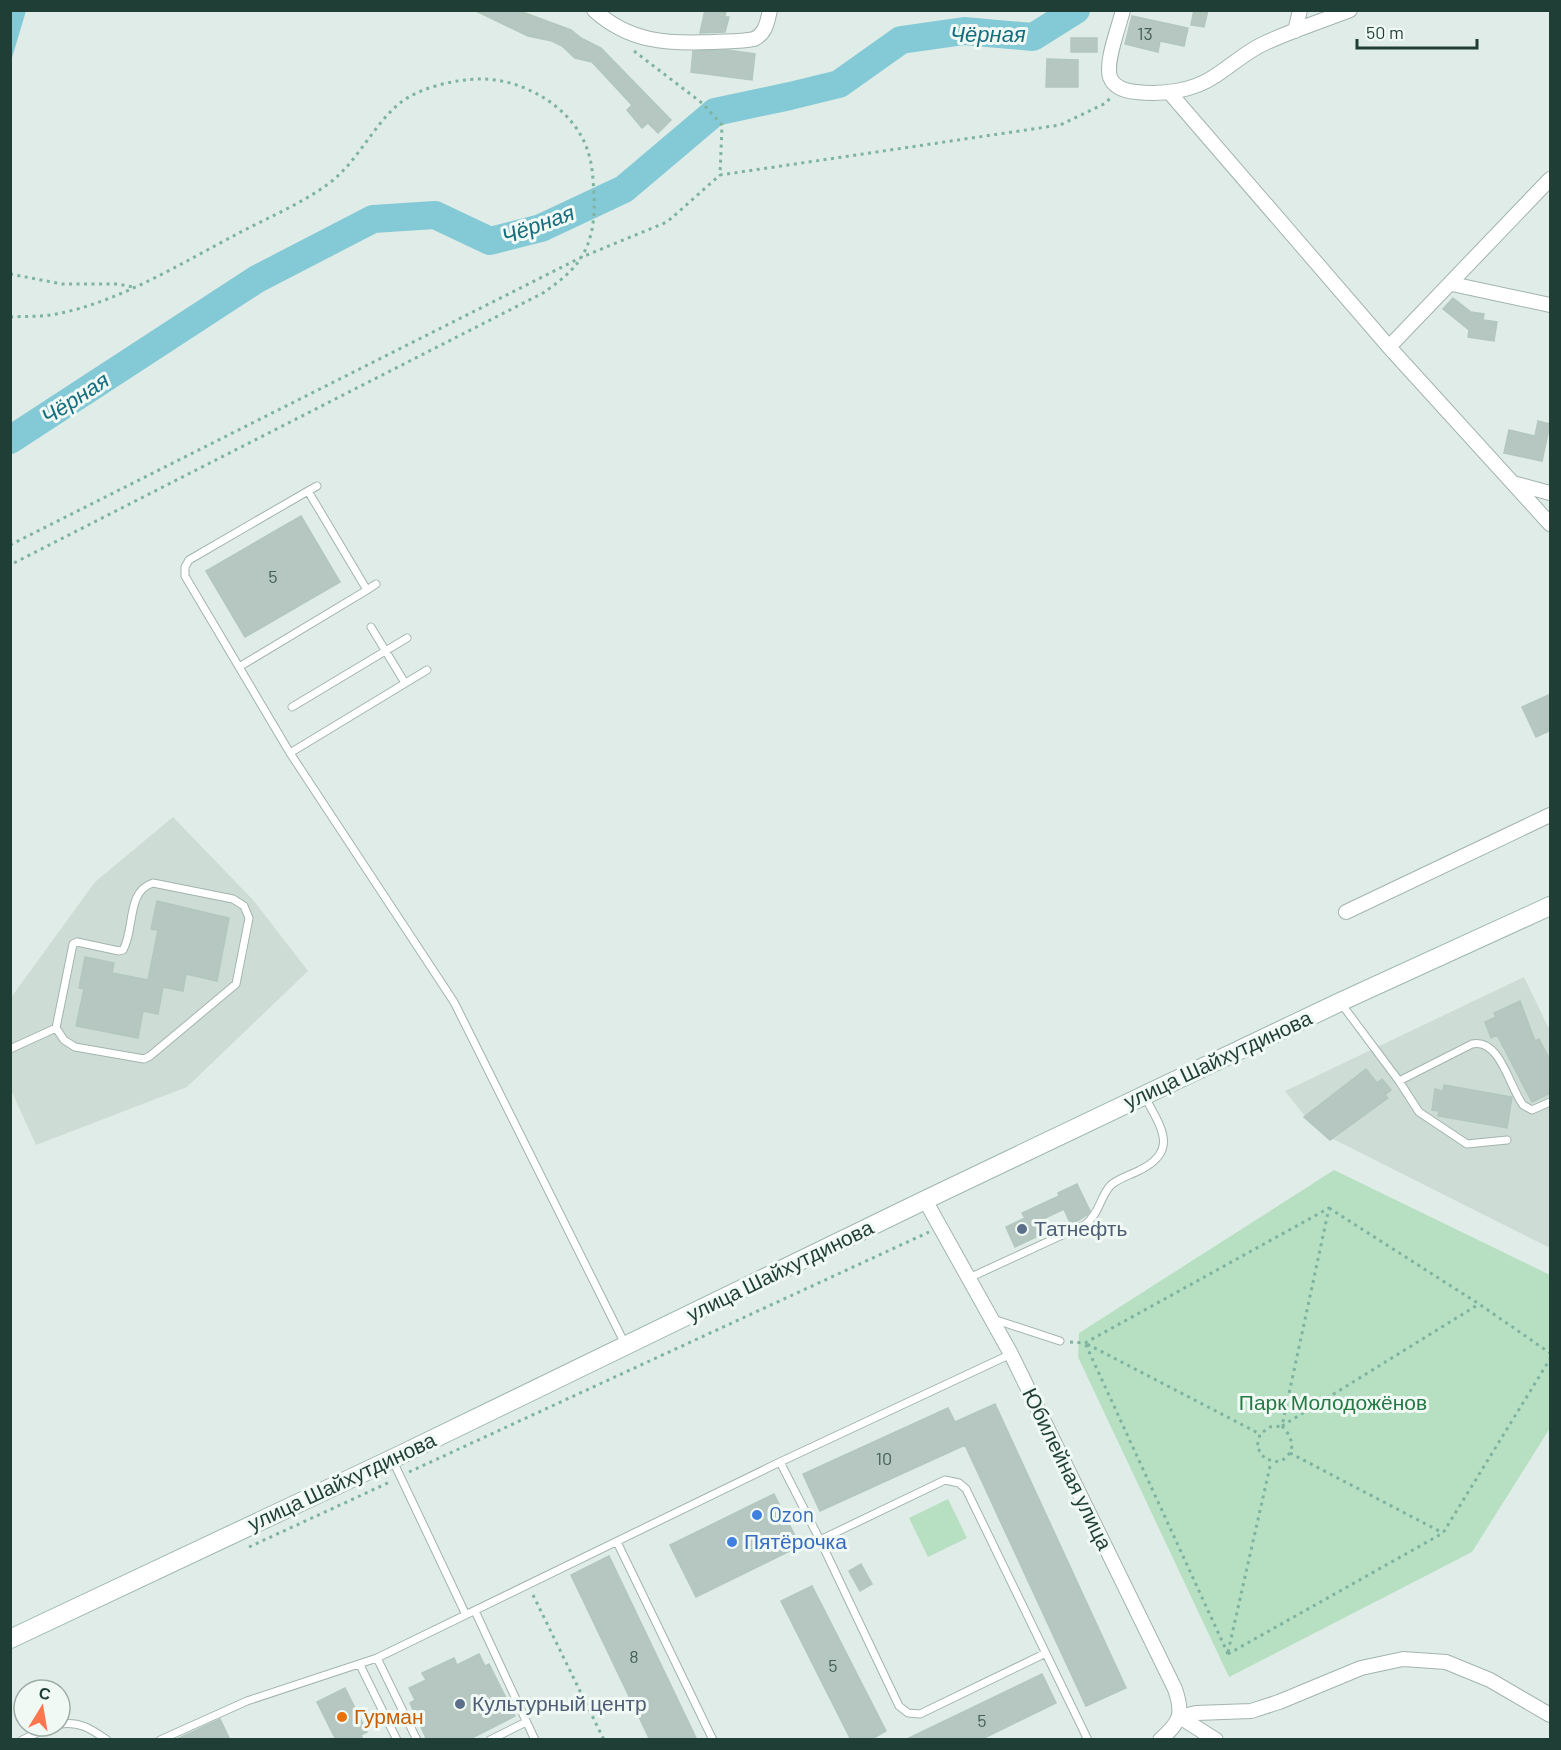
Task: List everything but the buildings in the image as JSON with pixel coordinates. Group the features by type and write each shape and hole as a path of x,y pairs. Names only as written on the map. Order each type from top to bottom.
{"main road":[{"name":"улица Шайхутдинова","path":"10,1639 392,1459 1144,1095 1551,906"}],"street":[{"path":"594,10 616,28 630,34 675,44 754,39 766,27 771,10"},
{"path":"1123,10 1109,70 1116,86 1133,92 1169,92 1189,88 1206,81 1258,46 1350,10"},
{"path":"1295,31 1300,10"},
{"path":"1169,92 1389,347 1551,524"},
{"path":"1389,347 1551,179"},
{"path":"1452,284 1551,305"},
{"path":"1513,483 1551,493"},
{"path":"1346,912 1551,815"},
{"name":"Юбилейная улица","path":"925,1200 1011,1354 1175,1689 1180,1703 1180,1717"},
{"path":"1160,1740 1172,1729 1180,1717 1196,1713 1251,1710 1279,1702 1361,1668 1403,1659 1446,1662 1490,1680 1549,1713"},
{"path":"1180,1717 1216,1740"}],"lane":[{"path":"317,486 189,560 184,567 185,576 290,753 454,1002 627,1346"},
{"path":"308,491 367,590"},
{"path":"239,667 376,584"},
{"path":"371,627 405,683"},
{"path":"291,707 407,638"},
{"path":"290,753 428,670"},
{"path":"153,883 233,899 244,906 249,918 236,984 150,1056 139,1059 75,1047 64,1040 57,1028 73,944 77,942 123,950 137,899 148,884 153,883"},
{"path":"1340,1002 1419,1112 1467,1144 1507,1140"},
{"path":"10,1049 57,1028"},
{"path":"1399,1082 1472,1044 1483,1043 1494,1050 1523,1105 1532,1110 1551,1102"},
{"path":"969,1278 1086,1224 1095,1217 1107,1191 1113,1184 1155,1163 1162,1149 1163,1138 1161,1128 1144,1095"},
{"path":"993,1319 1060,1341"},
{"path":"159,1740 174,1737 247,1701 377,1658 780,1462 1011,1354"},
{"path":"392,1459 465,1615"},
{"path":"780,1462 820,1540 898,1706 908,1713 920,1714 1046,1653"},
{"path":"820,1540 945,1480 959,1483 970,1495 1088,1740"},
{"path":"616,1542 713,1740"},
{"path":"475,1611 535,1740"},
{"path":"377,1658 417,1740"},
{"path":"360,1665 397,1740"},
{"path":"490,1740 526,1722"},
{"path":"72,1723 87,1726 107,1740"}],"path":[{"path":"628,46 702,103 722,125 720,175"},
{"path":"10,317 58,314 135,287 312,195 343,171 401,102 451,81 484,79 516,86 544,97 565,114 579,133 589,153 595,209 592,232 582,256 564,277 543,293 19,561 10,563"},
{"path":"10,545 582,256 667,222 720,175 1060,125 1106,103 1116,86"},
{"path":"10,274 62,284 117,284 135,287"},
{"path":"1329,1208 1551,1353"},
{"path":"1085,1343 1329,1208"},
{"path":"1329,1208 1282,1426 1292,1439 1293,1446 1285,1459 1279,1462 1265,1459 1257,1447 1260,1434 1270,1427 1282,1426 1479,1304"},
{"path":"249,1547 940,1226"},
{"path":"1060,1341 1085,1343 1260,1434"},
{"path":"1085,1343 1228,1654"},
{"path":"1228,1654 1443,1533 1551,1359"},
{"path":"1290,1453 1443,1533"},
{"path":"1228,1654 1271,1462"},
{"path":"528,1585 604,1740"}],"shaded area":[{"path":"173,817 254,901 308,971 187,1087 36,1145 11,1090 10,999 95,882"},
{"path":"1524,977 1550,1031 1550,1248 1331,1138 1303,1114 1285,1091"}],"green space":[{"name":"Парк Молодожёнов","path":"1334,1170 1550,1275 1550,1428 1472,1552 1229,1677 1078,1357 1079,1333"},
{"path":"948,1499 967,1538 928,1557 909,1518"}],"water":[{"path":"10,11 26,11 11,61"}],"waterway":[{"name":"Чёрная","path":"10,440 257,279 373,219 435,215 490,241 541,228 624,189 715,112 839,84 901,40 964,31 1033,37 1076,10"}],"place":[{"name":"Татнефть","path":"1022,1229"},
{"name":"Ozon","path":"757,1515"},
{"name":"Пятёрочка","path":"732,1542"},
{"name":"Культурный центр","path":"460,1704"},
{"name":"Гурман","path":"342,1717"}]}
